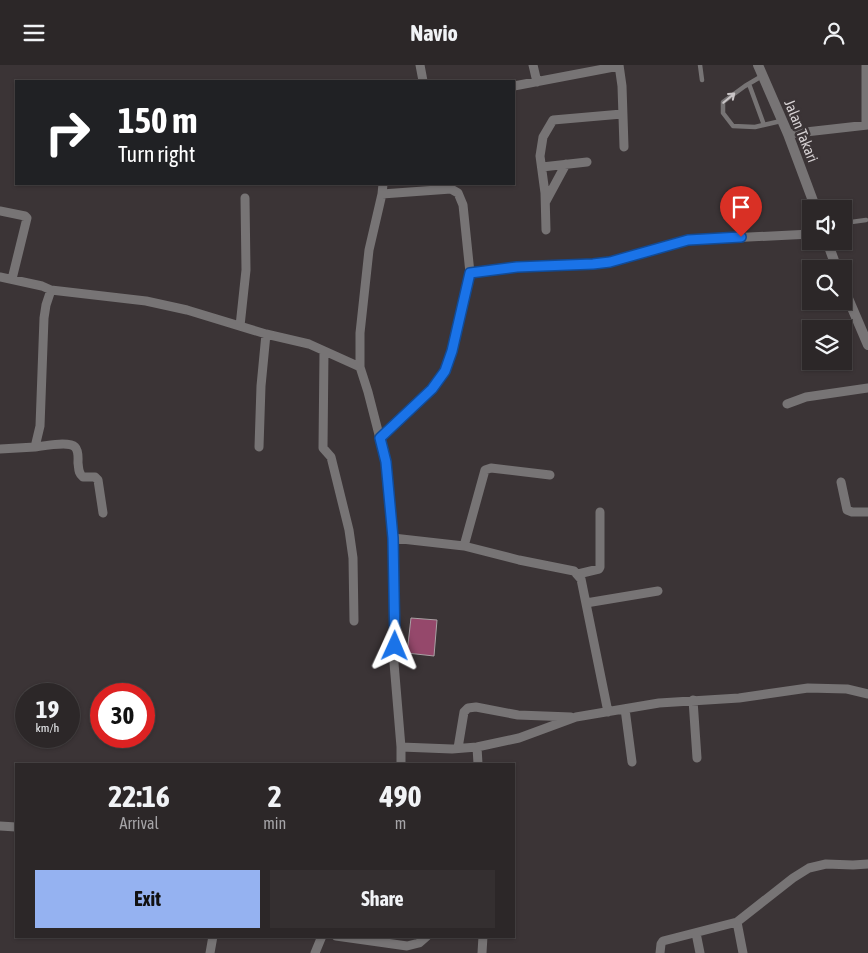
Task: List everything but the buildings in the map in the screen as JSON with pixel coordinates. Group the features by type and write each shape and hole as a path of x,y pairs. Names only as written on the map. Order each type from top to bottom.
{"street":[{"path":"420,65 423,80"},
{"path":"533,65 536,82"},
{"path":"515,86 619,65 624,147"},
{"name":"Jalan Takari","path":"758,65 788,134 813,200"},
{"path":"788,134 867,125 866,65"},
{"path":"546,230 546,202 540,156 541,143 553,120 622,114"},
{"path":"542,167 587,162"},
{"path":"546,202 566,164"},
{"path":"383,185 369,250 360,333 360,367 386,462 393,538 394,663 401,747 400,763"},
{"path":"380,438 432,389 445,371 452,351 470,273 463,205 458,193 451,189 382,193"},
{"path":"240,325 246,270 245,198"},
{"path":"0,211 25,216 27,220 12,279"},
{"path":"470,273 517,267 610,262 688,240 802,234"},
{"path":"0,277 42,286 51,290 146,301 187,310 266,334 309,344 360,367"},
{"path":"35,447 40,426 44,318 51,290"},
{"path":"852,308 868,345"},
{"path":"258,447 266,334"},
{"path":"324,351 323,448 331,457 348,530 353,558 354,621"},
{"path":"786,404 806,397 868,388"},
{"path":"0,449 69,444 75,447 78,452 80,474 83,477 95,477 98,480 103,513"},
{"path":"464,547 485,470 491,468 550,475"},
{"path":"841,482 847,510 868,513"},
{"path":"393,538 464,547 566,569 578,574 600,567 600,512"},
{"path":"578,574 581,579 608,712"},
{"path":"586,603 658,591"},
{"path":"458,748 464,712 468,708 476,707 518,715 576,717 659,703 739,698 808,688 847,689 868,694"},
{"path":"694,701 697,758"},
{"path":"625,709 632,762"},
{"path":"401,747 477,747 519,738 576,717"},
{"path":"477,747 478,763"},
{"path":"0,826 15,827"},
{"path":"660,953 663,941 737,922 793,878 809,868 826,864 868,864"},
{"path":"737,922 743,953"},
{"path":"696,933 700,953"},
{"path":"210,953 213,938"},
{"path":"315,953 321,938"},
{"path":"350,938 407,946 419,943 425,938"},
{"path":"482,953 484,938"}],"lane":[{"path":"700,65 702,81"},
{"path":"762,77 723,102 723,113 733,126 755,127 781,121"},
{"path":"749,84 764,125"},
{"path":"852,222 866,220"}],"route":[{"path":"395,646 393,538 386,462 380,438 432,389 445,371 452,351 470,273 517,267 610,262 688,240 741,237"}]}
